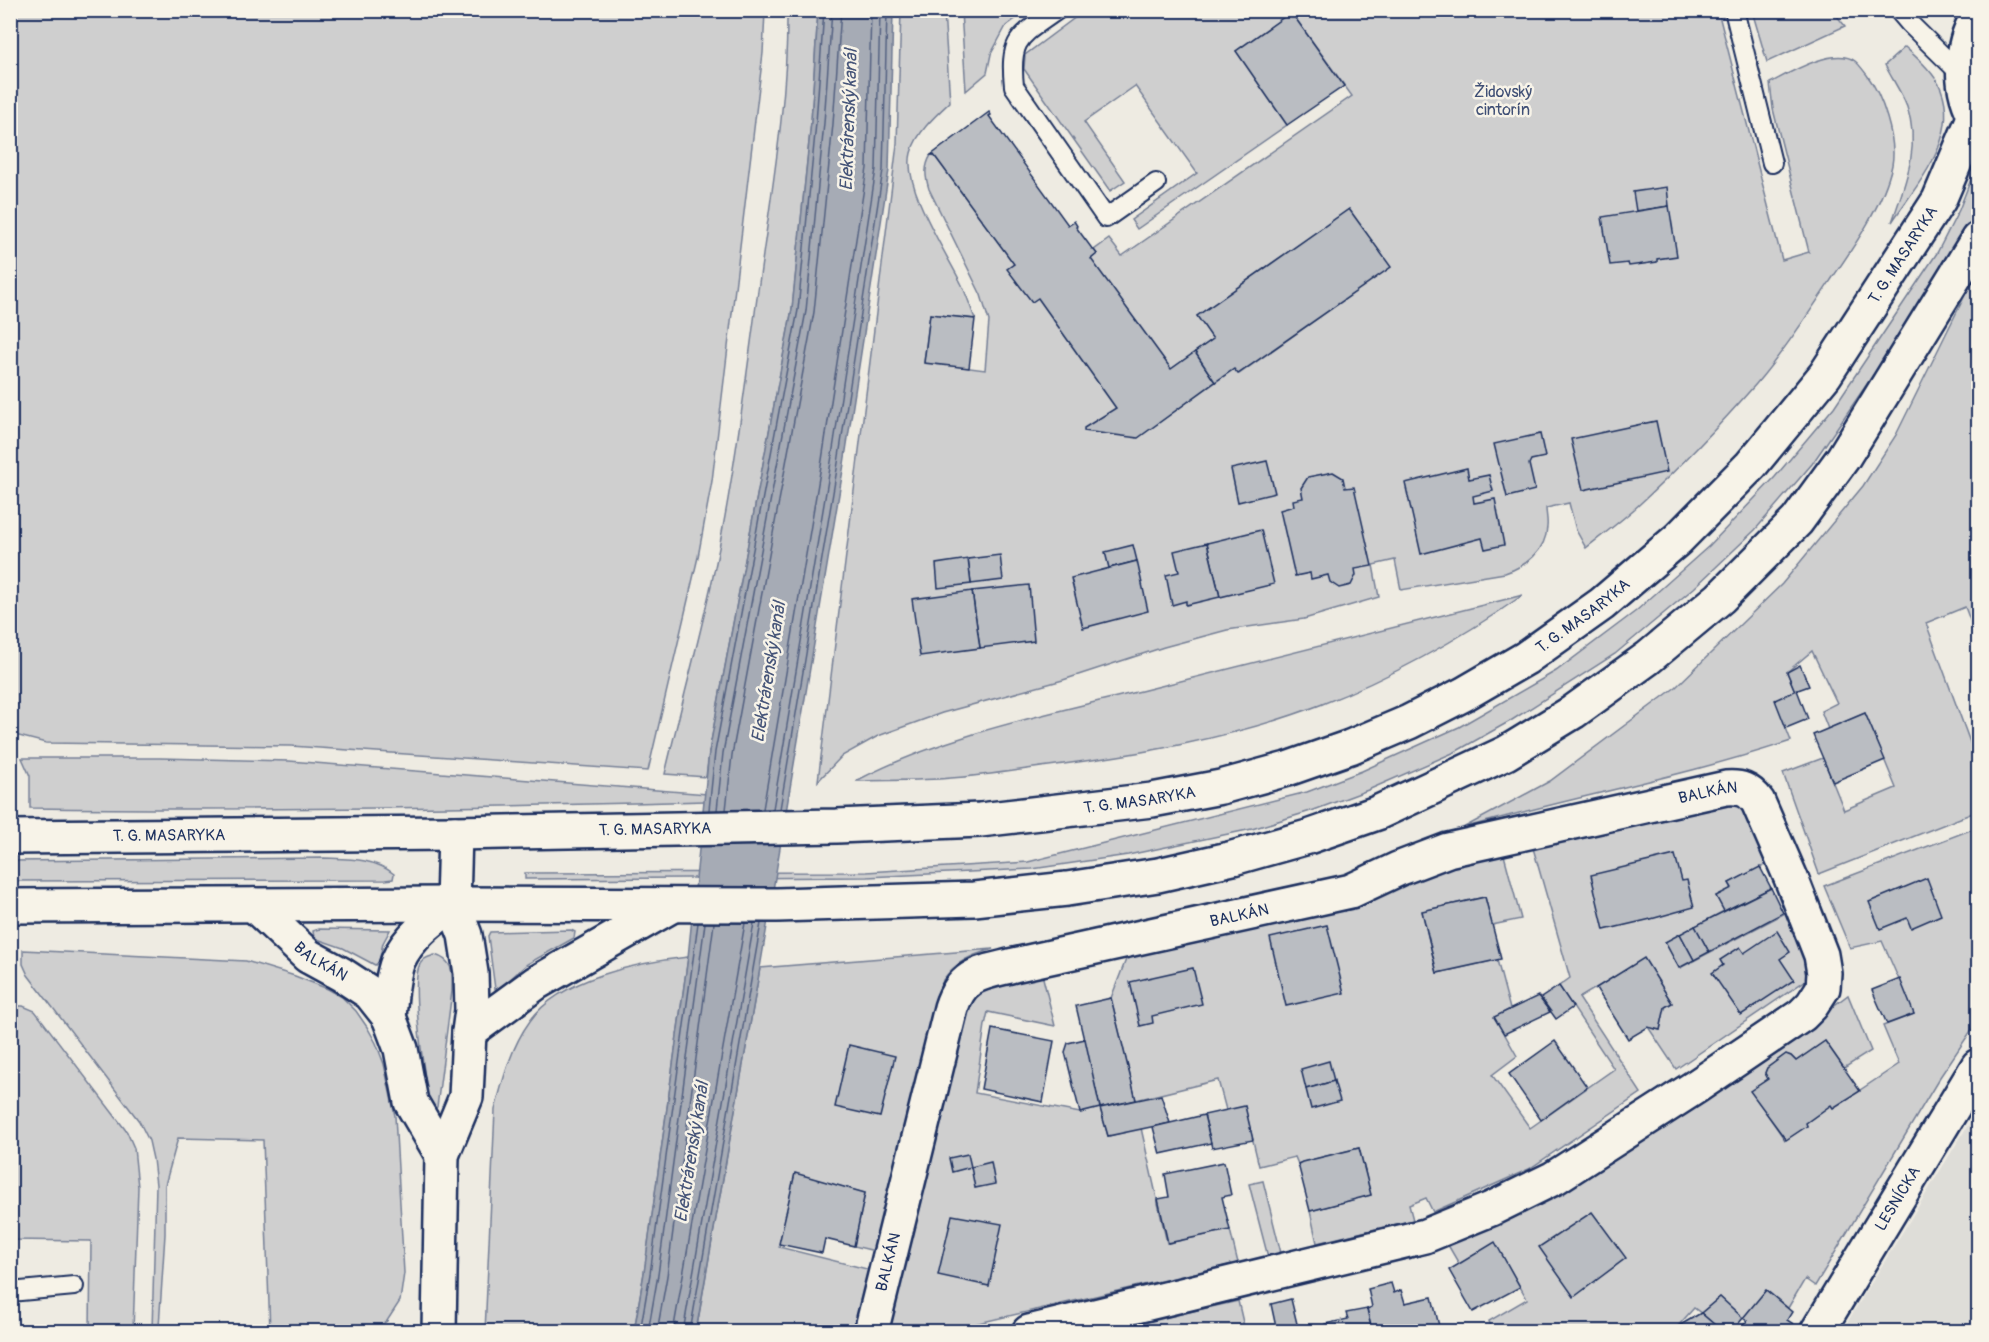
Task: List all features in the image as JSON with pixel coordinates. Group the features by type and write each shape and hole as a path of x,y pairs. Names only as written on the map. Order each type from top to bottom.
{"street":[{"name":"T. G. MASARYKA","path":"10,837 455,834 790,825 837,826 980,820 1152,800 1221,787 1287,769 1350,747 1464,694 1526,658 1602,604 1678,539 1751,465 1818,384 1939,200 1977,118 1969,103 1964,77 1965,49 1978,16"},
{"path":"10,906 453,904 671,906 974,899 1067,889 1158,875 1287,843 1377,813 1506,753 1573,712 1648,658 1720,598 1797,521 1843,458 1978,239"},
{"name":"BALKÁN","path":"871,1332 951,1008 955,996 969,978 1014,965 1351,891 1398,869 1448,850 1726,788 1740,788 1753,795 1791,878 1823,964 1823,988 1812,1005 1791,1023 1554,1178 1491,1209 1425,1236 1029,1332"},
{"path":"439,1332 442,1155 466,1097 472,1010 471,973 465,935 453,904 455,834"},
{"name":"BALKÁN","path":"389,1017 392,982 398,960 410,941 453,904"},
{"name":"BALKÁN","path":"254,905 308,956 370,993 389,1017 401,1049 411,1102 442,1155"},
{"path":"469,1032 536,983 671,906"},
{"name":"LESNÍCKA","path":"1817,1332 1978,1066"}],"lane":[{"path":"1057,10 1019,37 1012,61 1014,86 1106,218 1156,183"},
{"path":"1734,10 1772,164"},
{"path":"1898,10 1964,77"},
{"path":"10,1292 74,1286"}],"shaded area":[{"path":"1978,1109 1978,1331 1842,1331"}],"green space":[{"path":"11,10 765,11 763,53 712,481 698,557 648,771 291,746 46,743 11,734"},
{"path":"787,11 818,11 811,122 792,309 706,777 665,774 711,585 730,488 778,144 785,77"},
{"name":"Židovský cintorín","path":"901,11 944,11 950,102 917,138 911,153 910,167 919,201 962,285 975,319 930,314 924,362 985,370 989,321 981,295 929,189 926,168 931,155 934,155 1014,264 1008,269 1038,298 1137,438 1234,369 1239,374 1390,267 1349,209 1197,316 1213,339 1171,369 1091,259 1097,254 1094,250 1109,239 1122,256 1352,96 1291,12 1236,51 1287,125 1137,229 1131,220 1197,173 1135,86 1084,122 1125,181 1110,191 1024,69 1025,55 1084,11 1718,11 1782,260 1809,252 1773,109 1770,83 1824,59 1846,57 1855,61 1873,84 1883,105 1892,143 1892,165 1876,209 1859,238 1786,345 1756,384 1672,474 1586,548 1576,530 1569,503 1546,508 1546,536 1539,550 1527,562 1505,573 1401,590 1395,560 1373,565 1379,597 1304,619 1227,630 1164,647 1063,680 942,713 878,736 842,756 818,781 897,144"},
{"path":"961,11 1026,11 1006,26 991,54 987,73 966,91"},
{"path":"1752,11 1833,11 1845,26 1767,62"},
{"path":"1905,47 1935,77 1941,89 1945,107 1945,125 1933,160 1892,222 1910,165 1912,136 1907,107 1885,65"},
{"path":"1978,161 1978,213 1929,294 1812,464 1755,530 1694,588 1615,654 1512,720 1455,752 1368,790 1252,829 1128,855 1032,869 867,877 525,879 525,873 866,872 1028,862 1307,792 1362,771 1459,727 1556,671 1636,611 1709,546 1775,477 1834,407 1937,253 1959,210"},
{"path":"1978,269 1978,620 1976,636 1965,607 1926,623 1978,764 1978,811 1819,874 1783,773 1823,758 1844,810 1896,788 1865,713 1828,729 1821,711 1837,703 1812,651 1787,672 1795,691 1786,728 1791,741 1710,765 1463,828 1550,781 1676,687 1782,584 1863,486 1896,435"},
{"path":"1523,595 1450,642 1373,682 1320,705 1252,727 1147,751 974,776 856,781 925,750 997,727"},
{"path":"22,758 289,761 772,799 401,808 30,808 30,776"},
{"path":"1726,798 1744,802 1770,863 1729,883 1732,888 1716,896 1724,911 1665,942 1680,968 1791,910 1815,968 1809,978 1676,1069 1648,1027 1660,1030 1665,1007 1672,1003 1644,959 1579,998 1641,1093 1529,1169 1433,1212 1426,1198 1409,1205 1413,1220 1317,1243 1310,1211 1371,1195 1359,1148 1298,1164 1295,1157 1259,1166 1245,1107 1226,1110 1218,1080 1136,1100 1111,998 1127,957 1366,901 1446,868 1504,855 1521,919 1492,925 1485,897 1422,911 1437,973 1497,960 1510,1009 1495,1017 1517,1056 1492,1075 1530,1128 1614,1069 1559,986 1570,978 1533,848"},
{"path":"1978,827 1978,1016 1975,1025 1940,1077 1815,1286 1805,1279 1788,1308 1766,1290 1743,1318 1720,1297 1701,1313 1694,1308 1677,1327 1682,1331 1492,1331 1489,1321 1527,1299 1495,1243 1459,1264 1448,1245 1502,1221 1812,1022 1848,995 1871,1051 1844,1068 1825,1041 1796,1061 1786,1054 1767,1068 1765,1073 1768,1079 1751,1091 1785,1140 1807,1126 1806,1123 1831,1105 1833,1108 1899,1064 1883,1026 1914,1014 1882,941 1850,948 1824,886"},
{"path":"324,858 370,862 394,874 393,879 11,881 11,861"},
{"path":"319,929 390,930 383,943 379,962 375,965 343,948 314,938 313,931"},
{"path":"571,930 575,932 574,938 527,964 498,990 495,989 488,936 490,932"},
{"path":"993,949 965,960 953,968 943,980 875,1251 854,1246 865,1193 795,1174 779,1247 871,1270 856,1331 696,1332 760,968"},
{"path":"23,950 246,961 328,989 342,997 356,1011 376,1043 384,1064 395,1116 404,1273 400,1301 387,1321 373,1331 270,1331 263,1140 178,1138 165,1185 165,1234 159,1327 192,1329 192,1331 152,1331 156,1185 149,1141 139,1121 28,975 23,964"},
{"path":"435,955 446,961 451,969 452,991 437,1107 434,1110 429,1107 416,991 420,964 424,959"},
{"path":"688,957 634,1331 485,1332 495,1110 513,1052 523,1031 543,1006 581,983 625,968"},
{"path":"1042,974 1055,1026 988,1012 975,1093 1080,1113 1100,1108 1108,1136 1141,1128 1167,1243 1230,1230 1238,1263 944,1331 886,1332 962,1003 978,989"},
{"path":"11,1006 23,1006 35,1011 127,1132 134,1148 138,1187 133,1331 90,1331 91,1241 11,1240"},
{"path":"1263,1181 1281,1253 1268,1257 1249,1184"},
{"path":"1238,1301 1245,1331 1104,1331"}],"water":[{"name":"Elektrárenský kanál","path":"818,11 893,11 889,170 844,464 760,968 696,1331 634,1332 688,957 709,752 792,309 811,122"}],"building":[{"path":"1291,12 1344,86 1287,125 1236,51"},
{"path":"989,112 991,115 989,116 1068,225 1074,221 1097,254 1091,259 1171,369 1195,352 1215,382 1138,438 1084,431 1084,428 1116,408 1038,298 1032,302 1007,269 1014,264 934,155 931,155"},
{"path":"1667,187 1669,206 1636,211 1633,192"},
{"path":"1669,206 1677,256 1629,266 1628,263 1610,265 1602,217"},
{"path":"1349,209 1391,267 1238,374 1234,369 1215,382 1195,352 1213,339 1197,316"},
{"path":"930,314 975,319 969,368 924,363"},
{"path":"1656,421 1667,472 1583,490 1571,439"},
{"path":"1540,434 1545,457 1531,460 1529,464 1535,490 1507,497 1494,444"},
{"path":"1267,461 1275,493 1238,502 1231,469"},
{"path":"1467,468 1469,479 1489,475 1493,491 1473,496 1474,503 1495,499 1504,545 1485,549 1482,538 1421,554 1405,483"},
{"path":"1333,472 1343,478 1345,488 1354,487 1372,566 1355,569 1356,575 1351,585 1339,588 1330,582 1328,575 1311,579 1310,573 1295,576 1280,510 1294,506 1293,500 1303,498 1301,488 1308,477"},
{"path":"1261,530 1274,584 1220,597 1207,543"},
{"path":"1207,543 1220,597 1186,605 1186,601 1172,605 1166,575 1179,572 1174,551"},
{"path":"1133,545 1137,561 1109,568 1105,552"},
{"path":"1000,555 1003,580 971,584 968,559"},
{"path":"968,559 971,584 938,588 936,564"},
{"path":"1137,561 1148,611 1083,628 1071,578"},
{"path":"1029,585 1034,641 980,648 972,591"},
{"path":"972,591 980,648 920,656 912,599"},
{"path":"1800,665 1809,686 1795,691 1787,672"},
{"path":"1797,690 1808,719 1786,728 1775,700"},
{"path":"1865,713 1885,760 1833,782 1813,735"},
{"path":"1675,855 1682,881 1687,880 1694,907 1604,930 1591,875"},
{"path":"1760,867 1771,888 1724,911 1716,896 1732,888 1729,883"},
{"path":"1927,878 1941,915 1911,928 1907,918 1880,929 1869,902"},
{"path":"1771,888 1783,913 1709,952 1695,926"},
{"path":"1485,897 1501,959 1437,973 1422,911"},
{"path":"1327,925 1344,993 1286,1006 1270,938"},
{"path":"1695,926 1709,952 1694,960 1680,934"},
{"path":"1777,931 1790,952 1780,959 1794,980 1741,1015 1712,973 1723,965 1720,960 1740,947 1744,953"},
{"path":"1680,934 1694,960 1679,968 1665,942"},
{"path":"1644,958 1672,1003 1665,1007 1660,1030 1648,1027 1628,1039 1596,988"},
{"path":"1193,968 1202,1004 1152,1016 1153,1023 1140,1026 1130,982"},
{"path":"1900,979 1914,1014 1887,1024 1872,990"},
{"path":"1559,986 1573,1007 1556,1019 1541,998"},
{"path":"1538,996 1550,1012 1504,1034 1494,1017"},
{"path":"1111,998 1136,1100 1100,1108 1076,1006"},
{"path":"992,1029 1054,1041 1043,1102 981,1089"},
{"path":"1085,1039 1100,1108 1080,1113 1065,1052 1068,1043"},
{"path":"1555,1041 1587,1087 1541,1120 1509,1074"},
{"path":"1825,1041 1860,1091 1833,1108 1831,1105 1806,1123 1807,1126 1786,1140 1750,1091 1768,1079 1765,1073 1767,1068 1786,1054 1796,1061"},
{"path":"849,1045 895,1056 880,1117 835,1107"},
{"path":"1329,1061 1334,1081 1306,1089 1301,1069"},
{"path":"1334,1081 1340,1101 1311,1109 1306,1089"},
{"path":"1161,1095 1170,1123 1108,1136 1100,1108"},
{"path":"1245,1106 1253,1140 1212,1148 1204,1115"},
{"path":"1204,1115 1211,1143 1160,1154 1153,1127"},
{"path":"1359,1148 1371,1195 1310,1211 1298,1164"},
{"path":"968,1154 971,1167 952,1172 949,1158"},
{"path":"991,1162 995,1184 975,1188 971,1167"},
{"path":"1224,1162 1231,1195 1222,1197 1230,1230 1168,1243 1158,1199 1169,1197 1165,1174"},
{"path":"795,1173 865,1193 854,1246 825,1239 822,1253 779,1244"},
{"path":"1592,1212 1626,1258 1574,1297 1539,1247"},
{"path":"952,1215 1002,1224 989,1286 938,1275"},
{"path":"1495,1242 1520,1287 1473,1312 1449,1270"},
{"path":"1391,1283 1394,1293 1401,1290 1405,1303 1432,1297 1440,1330 1372,1332 1367,1309 1372,1307 1368,1289"},
{"path":"1766,1290 1792,1312 1787,1320 1795,1325 1790,1332 1738,1332 1747,1321 1743,1318"},
{"path":"1720,1297 1743,1318 1732,1332 1723,1332 1701,1313"},
{"path":"1291,1299 1299,1332 1277,1332 1271,1304"},
{"path":"1367,1309 1372,1332 1327,1332 1325,1324 1348,1319 1346,1313"},
{"path":"1701,1313 1723,1332 1682,1332 1677,1327"}]}
